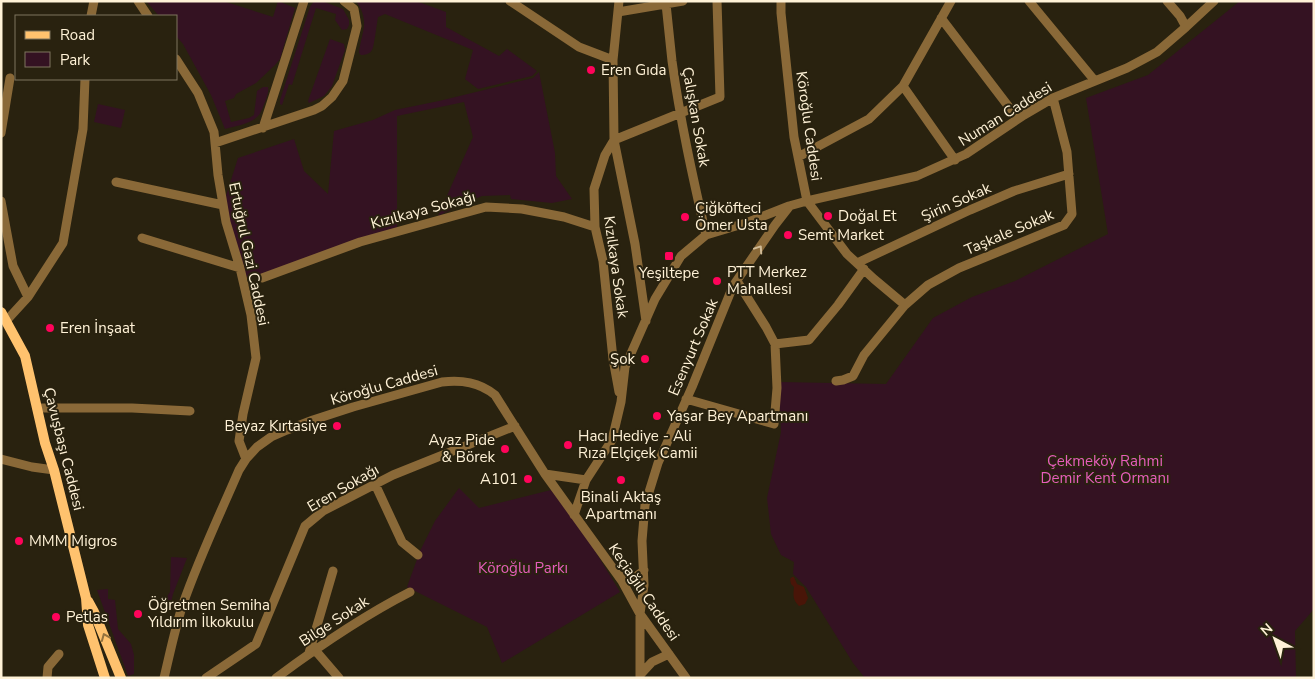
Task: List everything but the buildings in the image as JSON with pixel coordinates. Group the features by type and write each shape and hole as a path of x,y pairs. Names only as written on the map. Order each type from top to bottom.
{"main road":[{"name":"Çavuşbaşı Caddesi","path":"4,317 24,356 86,598 88,625 105,678"},
{"name":"Çavuşbaşı Caddesi","path":"86,598 94,612 121,678"}],"street":[{"path":"91,15 94,1"},
{"path":"138,1 147,15"},
{"path":"263,128 304,1"},
{"path":"215,143 314,110 322,106 337,91 343,81 357,26 354,8 344,1"},
{"path":"510,1 579,47 613,60"},
{"path":"618,1 613,60 614,140 635,244 646,321"},
{"path":"618,12 683,1"},
{"path":"614,140 720,97 717,1"},
{"name":"Köroğlu Caddesi","path":"781,1 794,137 807,202 847,254 906,305"},
{"path":"798,157 869,119 902,86 951,1"},
{"path":"1029,1 1095,81"},
{"path":"1167,1 1180,16 1186,28"},
{"name":"Numan Caddesi","path":"789,206 917,176 955,160 1053,98 1127,68 1157,52 1214,1"},
{"name":"Çalışkan Sokak","path":"666,4 672,63 694,183 706,235"},
{"path":"941,18 1018,119"},
{"name":"Ertuğrul Gazi Caddesi","path":"178,61 198,93 214,132 218,175 226,222 240,268 251,315 256,358 239,441 246,459"},
{"path":"1,133 10,78"},
{"path":"4,317 28,297 63,243 83,129 85,80"},
{"path":"902,86 955,160"},
{"name":"Taşkale Sokak","path":"836,381 853,376 864,355 906,305 928,284 959,268 1064,225 1072,214 1068,152 1053,98"},
{"name":"Kızılkaya Sokak","path":"614,140 605,155 594,189 595,226 603,262 613,359 621,402"},
{"name":"Şirin Sokak","path":"860,266 970,210 1005,195 1069,174"},
{"path":"116,182 223,205"},
{"path":"1,201 13,266 28,297"},
{"path":"574,515 586,480 612,440 621,402 625,367 656,299 681,256 706,235 746,223 789,206"},
{"name":"Esenyurt Sokak","path":"640,676 640,614 644,585 642,541 645,505 658,463 733,286 789,206"},
{"name":"Kızılkaya Sokağı","path":"262,278 360,242 486,207 522,208 595,226"},
{"path":"142,238 240,268"},
{"path":"774,344 809,340 838,305 860,266"},
{"path":"686,399 774,424 777,388 774,344 766,327 737,281"},
{"name":"Köroğlu Caddesi","path":"164,678 173,636 183,604 239,470 257,447 271,437 313,420 442,382 458,380 489,390 495,395 545,474"},
{"path":"37,408 132,408 190,411"},
{"name":"Eren Sokağı","path":"206,678 256,644 305,526 323,512 375,484 515,426"},
{"path":"1,459 32,467 54,470"},
{"path":"545,474 586,480"},
{"name":"Keçiağılı Caddesi","path":"545,474 622,581 640,614 686,678"},
{"path":"375,484 402,542 418,555"},
{"path":"617,574 628,579 634,578 644,570"},
{"path":"332,571 312,652 339,678"},
{"name":"Bilge Sokak","path":"276,678 379,608 410,592"},
{"path":"47,678 48,667 59,654"},
{"path":"640,676 652,662 669,654"}],"green space":[{"path":"146,1 223,1 273,17 278,1 295,8 280,59 256,83 236,94 234,98 225,101 231,122 249,118 254,115 257,91 263,87 268,87 261,111 255,119 225,129 211,95 178,38 178,15 158,15"},
{"path":"314,1 322,1 343,9 349,20 349,25 347,29 342,30 335,20 336,14 316,8 292,85 289,84 282,105 280,100 310,7"},
{"path":"356,1 416,1 446,12 446,27 499,56 507,49 537,71 532,76 478,89 465,79 473,50 385,14 378,17 372,50 367,54 361,55 359,53 364,21 361,8"},
{"name":"Çekmeköy Rahmi Demir Kent Ormanı","path":"1240,1 1314,1 1314,609 1295,631 1296,678 865,678 853,663 806,587 793,574 794,562 781,555 771,534 767,498 781,432 779,382 886,384 933,318 972,297 1015,281 1108,234 1086,98 1148,75"},
{"path":"330,39 344,44 345,50 332,86 324,96 309,103 308,101"},
{"path":"539,72 555,153 556,176 572,199 552,203 511,199 510,195 482,196 438,216 473,137 464,102 397,116 397,228 285,269 242,280 223,205 238,158 294,139 304,171 328,194 334,131 373,120 395,110 533,78"},
{"path":"98,104 125,110 121,128 94,122"},
{"name":"Köroğlu Parkı","path":"459,488 479,508 551,490 586,536 620,592 502,663 487,627 407,587 420,551 435,521"},
{"path":"171,557 187,558 170,607 162,604 170,592"},
{"path":"108,589 108,599 115,600 118,629 131,644 134,655 134,674 128,676 97,590"}],"shaded area":[{"path":"794,577 797,584 804,587 808,598 805,604 799,606 795,600 794,587 790,579"}],"place":[{"name":"Eren Gıda","path":"591,70"},
{"name":"Doğal Et","path":"828,216"},
{"name":"Çiğköfteci Ömer Usta","path":"685,217"},
{"name":"Semt Market","path":"788,235"},
{"name":"Yeşiltepe","path":"669,256"},
{"name":"PTT Merkez Mahallesi","path":"717,281"},
{"name":"Eren İnşaat","path":"50,328"},
{"name":"Şok","path":"645,359"},
{"name":"Yaşar Bey Apartmanı","path":"657,416"},
{"name":"Beyaz Kırtasiye","path":"337,426"},
{"name":"Hacı Hediye - Ali Rıza Elçiçek Camii","path":"568,445"},
{"name":"Ayaz Pide & Börek","path":"505,449"},
{"name":"A101","path":"528,479"},
{"name":"Binali Aktaş Apartmanı","path":"621,480"},
{"name":"MMM Migros","path":"19,541"},
{"name":"Öğretmen Semiha Yıldırım İlkokulu","path":"138,614"},
{"name":"Petlas","path":"56,617"}]}
